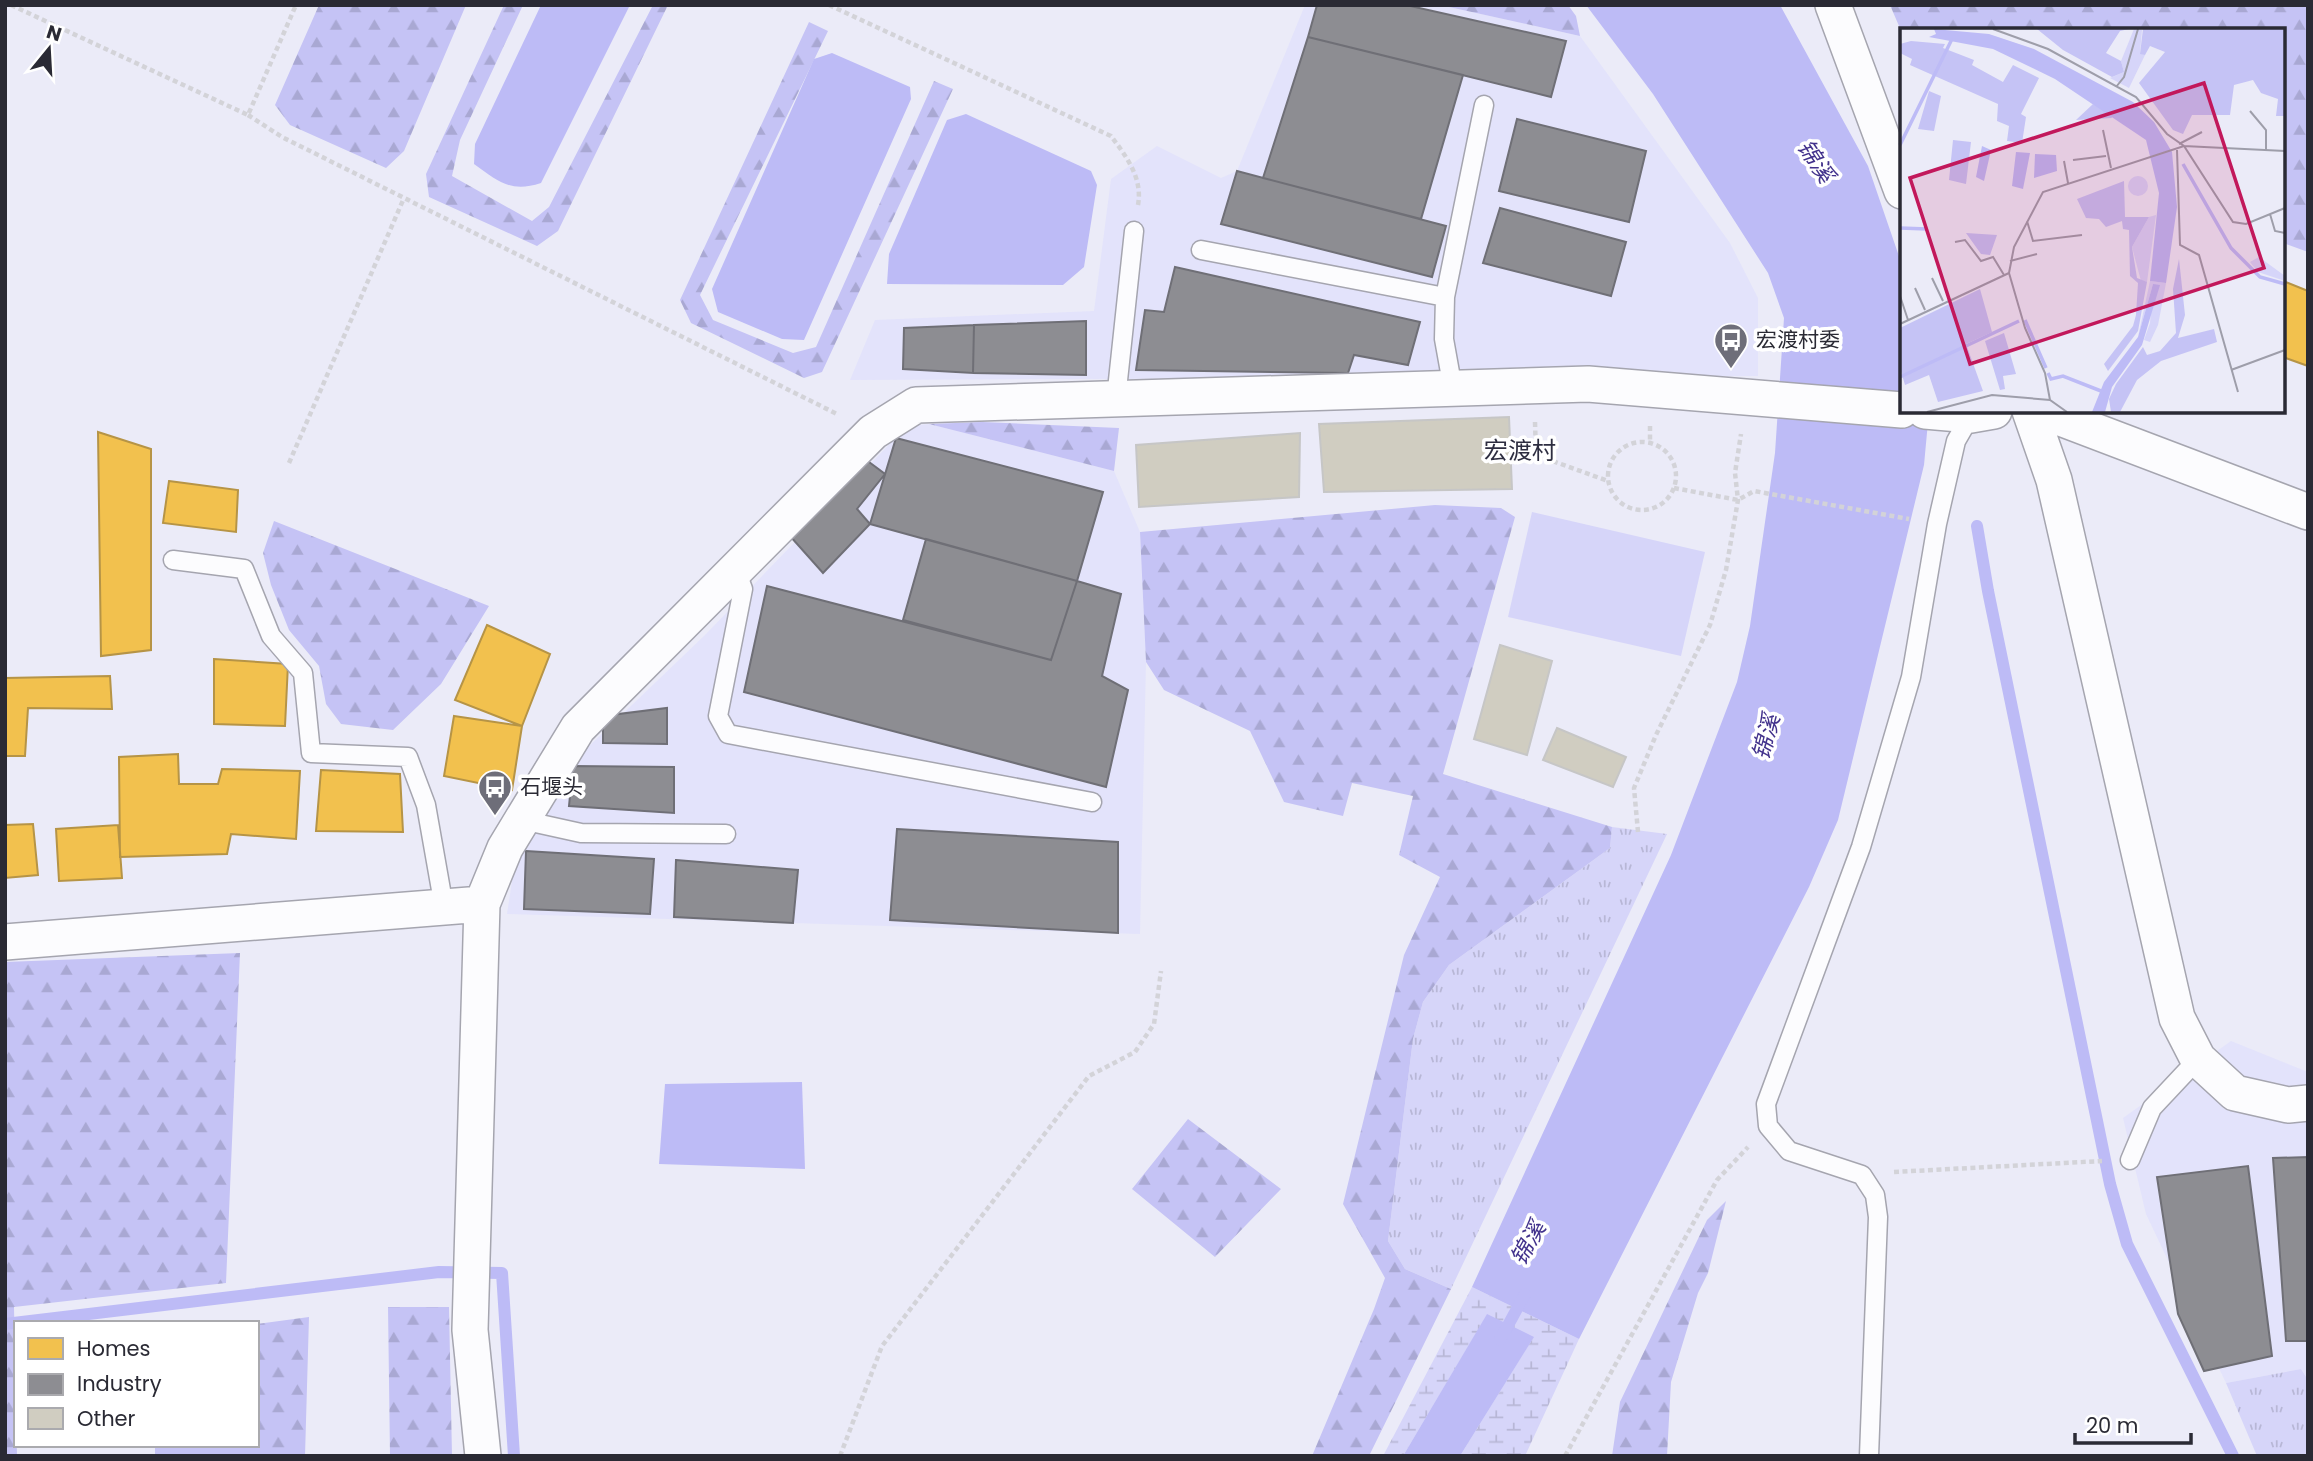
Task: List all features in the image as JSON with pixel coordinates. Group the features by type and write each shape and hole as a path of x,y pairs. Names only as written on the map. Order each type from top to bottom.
{"street":[{"path":"1833,5 1900,186"},
{"path":"483,1456 470,1330 482,904 505,848 578,728 873,432 916,405 1588,384 1900,410"},
{"path":"2031,413 2054,480 2177,1018 2198,1059 2235,1093 2288,1105 2308,1103"},
{"path":"2047,413 2308,512"},
{"path":"5,942 482,904"}],"lane":[{"path":"1453,389 1444,339 1445,297 1485,105"},
{"path":"1116,399 1134,231"},
{"path":"1201,250 1445,297"},
{"path":"1869,1456 1878,1217 1875,1195 1862,1175 1789,1151 1768,1126 1766,1104 1861,847 1911,677 1937,524 1956,441 1983,413"},
{"path":"173,560 244,569 271,636 303,673 311,753 408,757 426,806 444,907"},
{"path":"736,570 743,589 718,716 728,734 1092,802"},
{"path":"522,820 581,833 726,834"},
{"path":"2130,1160 2152,1108 2198,1059"}],"path":[{"path":"11,5 248,115 282,137 873,432"},
{"path":"248,115 296,5"},
{"path":"830,5 1111,136 1132,163 1140,196 1134,231"},
{"path":"289,463 404,198"},
{"path":"1535,386 1536,455 1608,481"},
{"path":"1638,832 1634,788 1656,735 1710,625 1726,570 1738,500 1735,473 1745,398"},
{"path":"1650,443 1668,455 1674,465 1676,477 1668,498 1649,510 1627,507 1618,501 1608,481 1612,460 1619,451 1628,445 1650,443"},
{"path":"1674,488 1738,500 1754,491 1937,524"},
{"path":"840,1456 882,1346 1089,1076 1135,1052 1154,1024 1161,971"},
{"path":"1564,1456 1717,1180 1768,1126"},
{"path":"1862,1175 2130,1160"}],"shaded area":[{"path":"1305,5 1440,5 1580,36 1730,243 1758,298 1758,376 850,380 875,320 1094,311 1111,179 1157,146 1221,178 1237,171"},
{"path":"929,424 1114,471 1140,532 1146,662 1140,934 507,914 514,868 584,751 705,635 907,426"},
{"path":"2231,1041 2308,1072 2308,1380 2301,1369 2226,1383 2146,1214 2123,1118"}],"green space":[{"path":"319,5 466,5 404,151 386,168 290,125 275,105"},
{"path":"504,5 523,5 460,140 452,176 532,221 549,207 653,5 668,5 558,231 537,246 429,197 426,174"},
{"path":"1440,5 1568,5 1576,16 1580,36"},
{"path":"1890,5 2308,5 2308,252 2285,244 2285,28 1900,28"},
{"path":"809,22 828,31 700,295 713,320 793,353 816,347 934,81 953,89 822,372 804,378 691,323 680,300"},
{"path":"982,422 1119,428 1114,471 929,424"},
{"path":"1435,505 1501,508 1515,517 1443,774 1612,827 1610,848 1449,965 1423,1002 1413,1039 1388,1241 1405,1269 1451,1289 1369,1456 1312,1456 1385,1278 1343,1204 1404,955 1440,877 1399,855 1413,796 1352,783 1343,816 1284,802 1250,731 1164,690 1146,662 1140,532"},
{"path":"1532,512 1705,552 1681,656 1508,617"},
{"path":"274,521 489,606 441,684 393,730 341,724 326,704 319,666 289,630 271,585 263,553"},
{"path":"1612,827 1667,834 1451,1289 1405,1269 1388,1241 1413,1039 1423,1002 1449,965 1610,848"},
{"path":"240,953 226,1283 14,1307 14,1447 17,1447 17,1456 5,1456 5,962"},
{"path":"1188,1119 1281,1189 1215,1257 1132,1189"},
{"path":"1726,1201 1708,1273 1698,1293 1671,1382 1667,1456 1612,1456 1620,1402 1707,1220"},
{"path":"1472,1287 1579,1339 1525,1456 1460,1456 1533,1338 1487,1315 1403,1456 1383,1456"},
{"path":"388,1307 449,1307 452,1456 390,1456"},
{"path":"309,1317 305,1456 155,1456 155,1447 259,1447 259,1324"},
{"path":"2301,1369 2308,1380 2308,1456 2257,1456 2226,1383"}],"water":[{"path":"541,5 630,5 541,183 513,186 498,181 474,164 475,144"},
{"path":"1586,5 1780,5 1868,166 1900,259 1900,413 1928,422 1924,465 1838,820 1809,887 1579,1339 1472,1287 1671,855 1737,682 1750,626 1775,453 1784,318 1768,273 1653,94"},
{"path":"832,53 910,87 911,99 804,340 782,339 718,312 712,289 814,59"},
{"path":"966,114 1091,171 1097,185 1084,267 1063,285 887,284 889,254 947,120"},
{"path":"802,1082 805,1169 659,1164 665,1084"},
{"path":"1487,1314 1534,1337 1460,1456 1403,1456"}],"building: Homes":[{"path":"2285,282 2308,291 2308,366 2285,358"},
{"path":"98,432 151,449 151,650 101,656"},
{"path":"169,481 238,490 236,532 163,523"},
{"path":"487,625 550,654 522,726 455,700"},
{"path":"214,659 288,664 285,726 214,724"},
{"path":"110,676 112,709 28,708 25,756 5,756 5,678"},
{"path":"454,716 522,726 512,790 444,776"},
{"path":"178,754 179,784 218,784 222,769 300,771 296,839 231,834 227,854 120,857 119,757"},
{"path":"321,770 400,774 403,832 316,831"},
{"path":"33,824 38,875 5,878 5,825"},
{"path":"118,825 122,878 59,881 56,829"}],"building: Industry":[{"path":"1317,5 1406,5 1566,41 1551,97 1308,37"},
{"path":"1308,37 1463,75 1421,219 1263,178"},
{"path":"1517,119 1646,151 1629,222 1499,191"},
{"path":"1237,171 1446,226 1432,277 1221,224"},
{"path":"1500,208 1626,242 1611,296 1483,263"},
{"path":"1175,267 1420,322 1408,365 1354,355 1348,373 1136,370 1145,310 1164,312"},
{"path":"1086,321 1086,375 973,373 974,325"},
{"path":"974,325 973,373 903,369 904,328"},
{"path":"896,438 1103,492 1077,581 870,524"},
{"path":"865,459 885,474 857,509 870,524 823,573 790,536"},
{"path":"926,539 1077,581 1051,660 903,620"},
{"path":"1077,581 1121,594 1102,676 1128,690 1106,787 744,692 767,586 1051,660"},
{"path":"667,708 667,744 603,743 603,716"},
{"path":"573,766 674,767 674,813 569,806"},
{"path":"897,829 1118,842 1118,933 890,920"},
{"path":"526,851 654,859 650,914 524,909"},
{"path":"676,860 798,870 793,923 674,917"},
{"path":"2308,1157 2308,1341 2286,1341 2273,1158"},
{"path":"2248,1166 2272,1356 2204,1371 2178,1314 2157,1177"}],"building: Other":[{"path":"1509,417 1512,489 1324,492 1319,424"},
{"path":"1300,433 1299,497 1139,507 1136,445"},
{"path":"1500,645 1552,661 1527,755 1474,739"},
{"path":"1557,728 1626,757 1613,787 1543,760"}],"waterway":[{"path":"1977,526 2110,1184 2127,1244 2233,1456"},
{"path":"30,1321 439,1272 502,1273 514,1456"},
{"name":"锦溪","path":"1500,1340 1525,1294"},
{"path":"5,1324 14,1323"}],"place":[{"name":"宏渡村委","path":"1731,370"},
{"name":"石堰头","path":"495,817"}],"district":[{"name":"宏渡村","path":"1520,451"}]}
